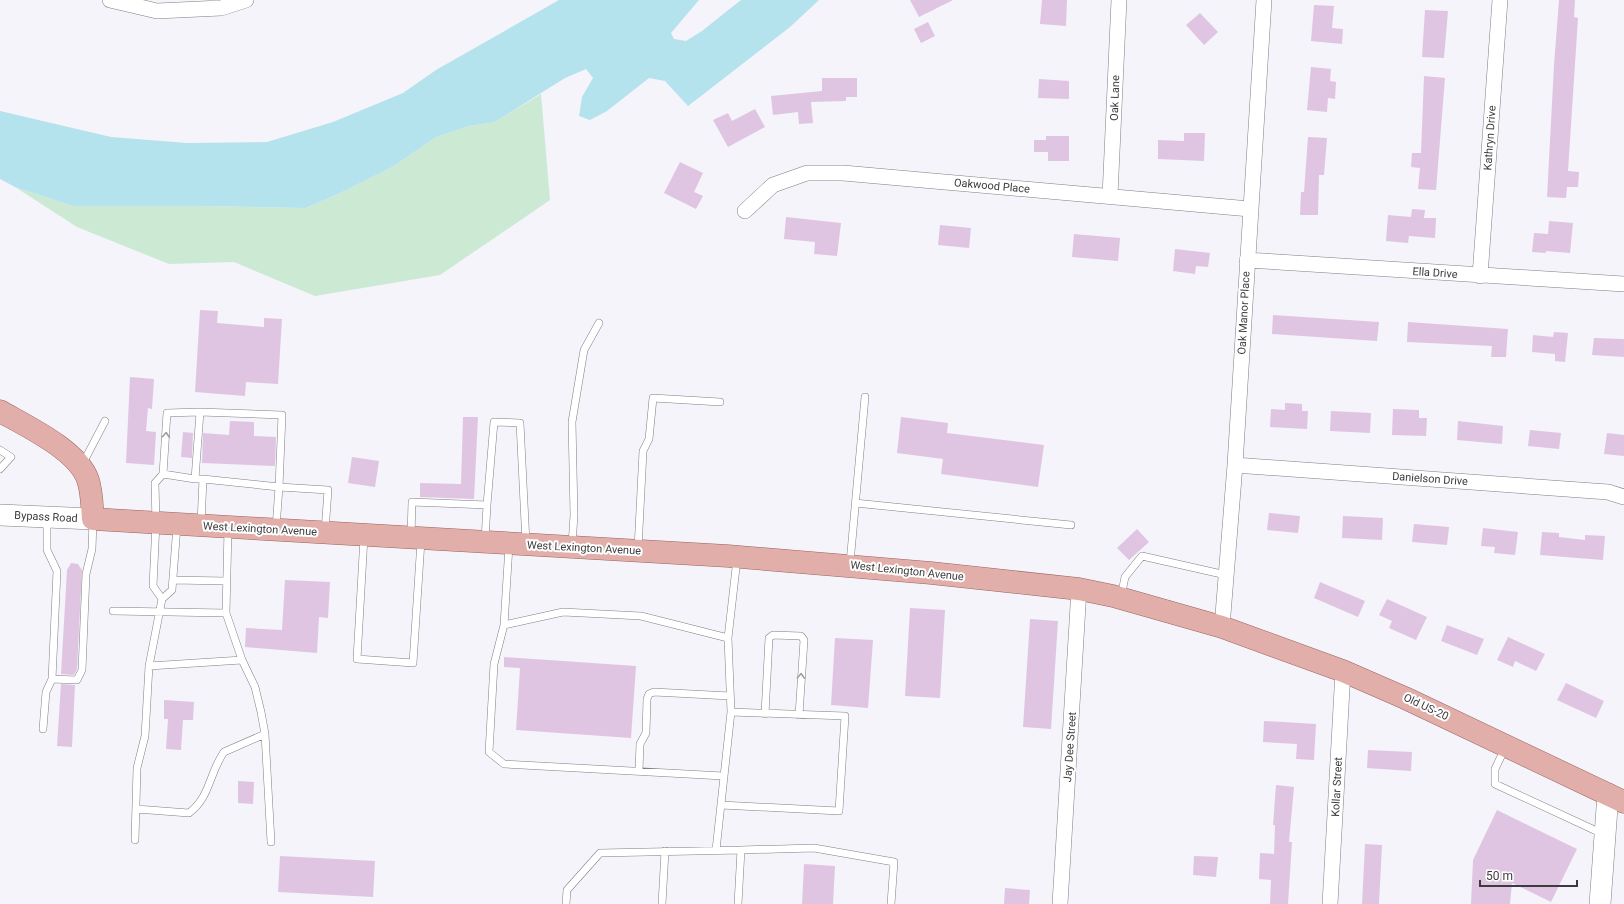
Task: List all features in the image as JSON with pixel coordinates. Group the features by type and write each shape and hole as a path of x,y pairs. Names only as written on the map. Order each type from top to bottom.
{"main road":[{"path":"0,410 69,454 81,467 88,479 91,490 93,519"},
{"name":"West Lexington Avenue","path":"93,519 849,565 1079,589 1121,598 1222,627"},
{"name":"Old US-20","path":"1222,627 1343,671 1616,798"}],"street":[{"path":"110,0 157,11 221,8 246,0"},
{"name":"Oak Lane","path":"1110,196 1119,0"},
{"name":"Oak Manor Place","path":"1222,627 1235,465 1264,0"},
{"name":"Kathryn Drive","path":"1480,276 1500,0"},
{"name":"Oakwood Place","path":"745,211 773,185 807,174 843,173 1250,209"},
{"name":"Ella Drive","path":"1247,260 1624,284"},
{"name":"Danielson Drive","path":"1235,465 1608,492 1624,497"},
{"name":"Bypass Road","path":"0,515 93,519"},
{"name":"Jay Dee Street","path":"1060,904 1079,589"},
{"name":"Kollar Street","path":"1330,904 1343,671"},
{"path":"1600,904 1605,835 1616,798"}],"lane":[{"path":"572,547 574,515 572,422 584,350 599,323"},
{"path":"849,565 865,397"},
{"path":"638,551 643,451 649,439 653,398 720,402"},
{"path":"200,412 199,479 201,526"},
{"path":"135,840 137,768 145,736 149,666 162,599 172,590 173,580 167,524 155,483 163,474 167,413 200,412 282,415 276,530"},
{"path":"81,467 105,421"},
{"path":"485,542 494,422 520,423 517,544 504,625 494,664 489,752 504,764 723,776"},
{"path":"0,450 11,457 0,469"},
{"path":"163,474 279,487 328,490 325,533"},
{"path":"364,535 357,659 413,663 416,538 412,502 487,505"},
{"path":"855,503 1071,524"},
{"path":"43,729 46,692 52,680 58,570 47,550 46,517"},
{"path":"52,680 77,680 82,670 86,574 92,549 93,519"},
{"path":"162,599 153,586 167,524"},
{"path":"228,527 226,613 242,660 255,687 265,734 271,842"},
{"path":"1121,598 1125,577 1142,556 1226,576"},
{"path":"716,850 731,712 728,638 737,557"},
{"path":"173,580 226,581"},
{"path":"113,611 226,613"},
{"path":"504,625 563,612 641,616 728,638"},
{"path":"765,714 769,638 772,634 800,636 804,640 799,715"},
{"path":"149,666 242,660"},
{"path":"639,771 640,744 646,733 647,699 649,694 654,692 730,696"},
{"path":"721,805 839,811 845,716 731,712"},
{"path":"136,809 189,813 196,807 206,793 220,757 224,752 265,734"},
{"path":"1506,746 1496,769 1495,784 1605,835"},
{"path":"566,904 567,890 600,853 814,848 894,862 891,904"},
{"path":"738,904 741,850"},
{"path":"662,904 665,851"}],"green space":[{"path":"541,94 550,200 440,275 315,296 234,262 169,264 77,227 15,187 73,206 305,208 336,195 394,166 436,137 469,126 495,122"}],"water":[{"path":"559,0 699,0 671,33 674,39 686,41 702,31 741,0 819,0 790,27 688,106 665,81 649,78 607,111 590,120 579,116 582,97 593,78 586,69 565,78 495,122 469,126 436,137 394,166 336,195 305,208 73,206 15,187 0,179 0,111 111,137 187,143 267,142 333,122 403,93 436,70"}],"building":[{"path":"910,0 953,0 919,17"},
{"path":"1042,0 1067,0 1066,26 1040,24"},
{"path":"1559,0 1575,0 1574,17 1578,18 1568,171 1579,172 1578,187 1567,187 1566,198 1547,197"},
{"path":"1314,5 1334,6 1332,28 1343,29 1342,44 1311,41"},
{"path":"1425,10 1448,11 1444,58 1422,57"},
{"path":"1200,13 1218,32 1204,45 1186,25"},
{"path":"928,22 935,36 921,43 914,29"},
{"path":"1311,67 1331,69 1330,81 1336,82 1335,99 1328,98 1327,112 1307,110"},
{"path":"1424,76 1445,78 1436,190 1418,189 1420,168 1411,167 1412,153 1421,153"},
{"path":"822,78 857,78 857,97 846,97 846,101 811,102 813,123 799,124 798,112 773,115 771,96 822,91"},
{"path":"1039,79 1069,81 1069,99 1038,98"},
{"path":"755,109 765,127 728,147 713,120 728,113 732,121"},
{"path":"1184,133 1205,133 1204,161 1158,159 1158,140 1184,141"},
{"path":"1046,136 1069,136 1069,161 1048,161 1048,152 1034,152 1034,140 1046,140"},
{"path":"1308,137 1327,138 1324,175 1319,175 1318,215 1300,215 1301,192 1304,192"},
{"path":"680,162 703,173 694,192 703,196 696,209 664,193"},
{"path":"1412,209 1425,210 1424,218 1436,218 1435,238 1409,236 1408,243 1386,241 1388,215 1411,217"},
{"path":"786,217 841,223 837,256 814,254 815,242 784,239"},
{"path":"1549,221 1573,223 1570,253 1546,251 1546,253 1532,252 1534,233 1548,234"},
{"path":"940,225 971,228 969,248 938,245"},
{"path":"1074,234 1120,238 1118,261 1072,257"},
{"path":"1175,249 1210,253 1208,267 1196,266 1195,274 1173,271"},
{"path":"200,310 218,311 217,323 264,327 264,318 282,319 278,384 246,382 245,396 195,392"},
{"path":"1273,315 1379,322 1377,341 1272,334"},
{"path":"1408,322 1508,329 1506,357 1491,357 1492,346 1407,342"},
{"path":"1554,332 1568,333 1565,362 1555,361 1555,354 1532,352 1533,335 1553,337"},
{"path":"1594,338 1624,339 1624,357 1592,355"},
{"path":"130,377 154,379 152,409 148,408 146,431 156,432 154,465 126,463"},
{"path":"1285,403 1302,404 1302,411 1308,411 1307,429 1270,427 1271,409 1285,410"},
{"path":"1393,409 1419,410 1419,418 1427,418 1426,436 1392,435"},
{"path":"1331,411 1371,413 1370,433 1330,431"},
{"path":"463,417 478,417 474,499 420,497 420,483 461,484"},
{"path":"901,417 948,423 947,433 1044,445 1038,487 941,474 943,459 897,453"},
{"path":"230,421 254,422 254,436 276,437 275,466 202,463 203,433 229,435"},
{"path":"1458,421 1503,426 1502,444 1457,440"},
{"path":"1530,430 1561,433 1559,449 1528,446"},
{"path":"183,432 193,433 192,458 181,457"},
{"path":"1607,433 1624,435 1624,456 1604,454"},
{"path":"352,457 379,461 375,487 348,483"},
{"path":"1269,513 1300,516 1298,533 1267,530"},
{"path":"1343,516 1383,518 1382,540 1342,538"},
{"path":"1414,524 1449,527 1447,545 1412,542"},
{"path":"1483,528 1518,532 1515,555 1494,553 1495,547 1481,546"},
{"path":"1137,529 1149,542 1129,560 1117,548"},
{"path":"1542,532 1559,533 1559,537 1585,540 1585,535 1605,536 1603,560 1540,555"},
{"path":"71,563 78,564 82,570 77,669 74,675 61,674 67,570"},
{"path":"285,580 330,582 328,618 319,617 317,653 245,647 246,628 282,630"},
{"path":"1320,582 1365,601 1358,617 1314,598"},
{"path":"1387,599 1427,617 1416,640 1389,628 1392,621 1379,615"},
{"path":"910,608 945,610 940,698 905,696"},
{"path":"1030,619 1058,621 1051,729 1023,727"},
{"path":"1447,625 1484,639 1477,655 1441,641"},
{"path":"1508,637 1545,654 1536,671 1515,661 1513,667 1497,660"},
{"path":"835,638 873,640 868,708 831,705"},
{"path":"504,657 636,666 631,738 516,730 520,668 504,667"},
{"path":"1566,683 1604,701 1596,718 1557,700"},
{"path":"61,684 75,685 72,747 57,746"},
{"path":"164,700 194,702 193,720 183,720 181,750 166,749 168,719 164,719"},
{"path":"1264,721 1316,724 1314,760 1296,759 1297,744 1263,742"},
{"path":"1368,750 1412,752 1411,771 1367,768"},
{"path":"238,781 254,782 253,804 238,803"},
{"path":"1276,785 1294,787 1289,842 1292,842 1288,904 1270,904 1271,880 1259,879 1260,853 1274,854 1275,825 1273,825"},
{"path":"1497,810 1577,849 1551,902 1512,883 1510,904 1471,904 1473,860"},
{"path":"1365,844 1382,845 1379,904 1362,904"},
{"path":"280,856 375,861 373,897 278,892"},
{"path":"1194,856 1218,857 1216,877 1193,875"},
{"path":"804,864 835,866 833,904 802,904"},
{"path":"1005,888 1030,890 1029,904 1004,904"}]}
